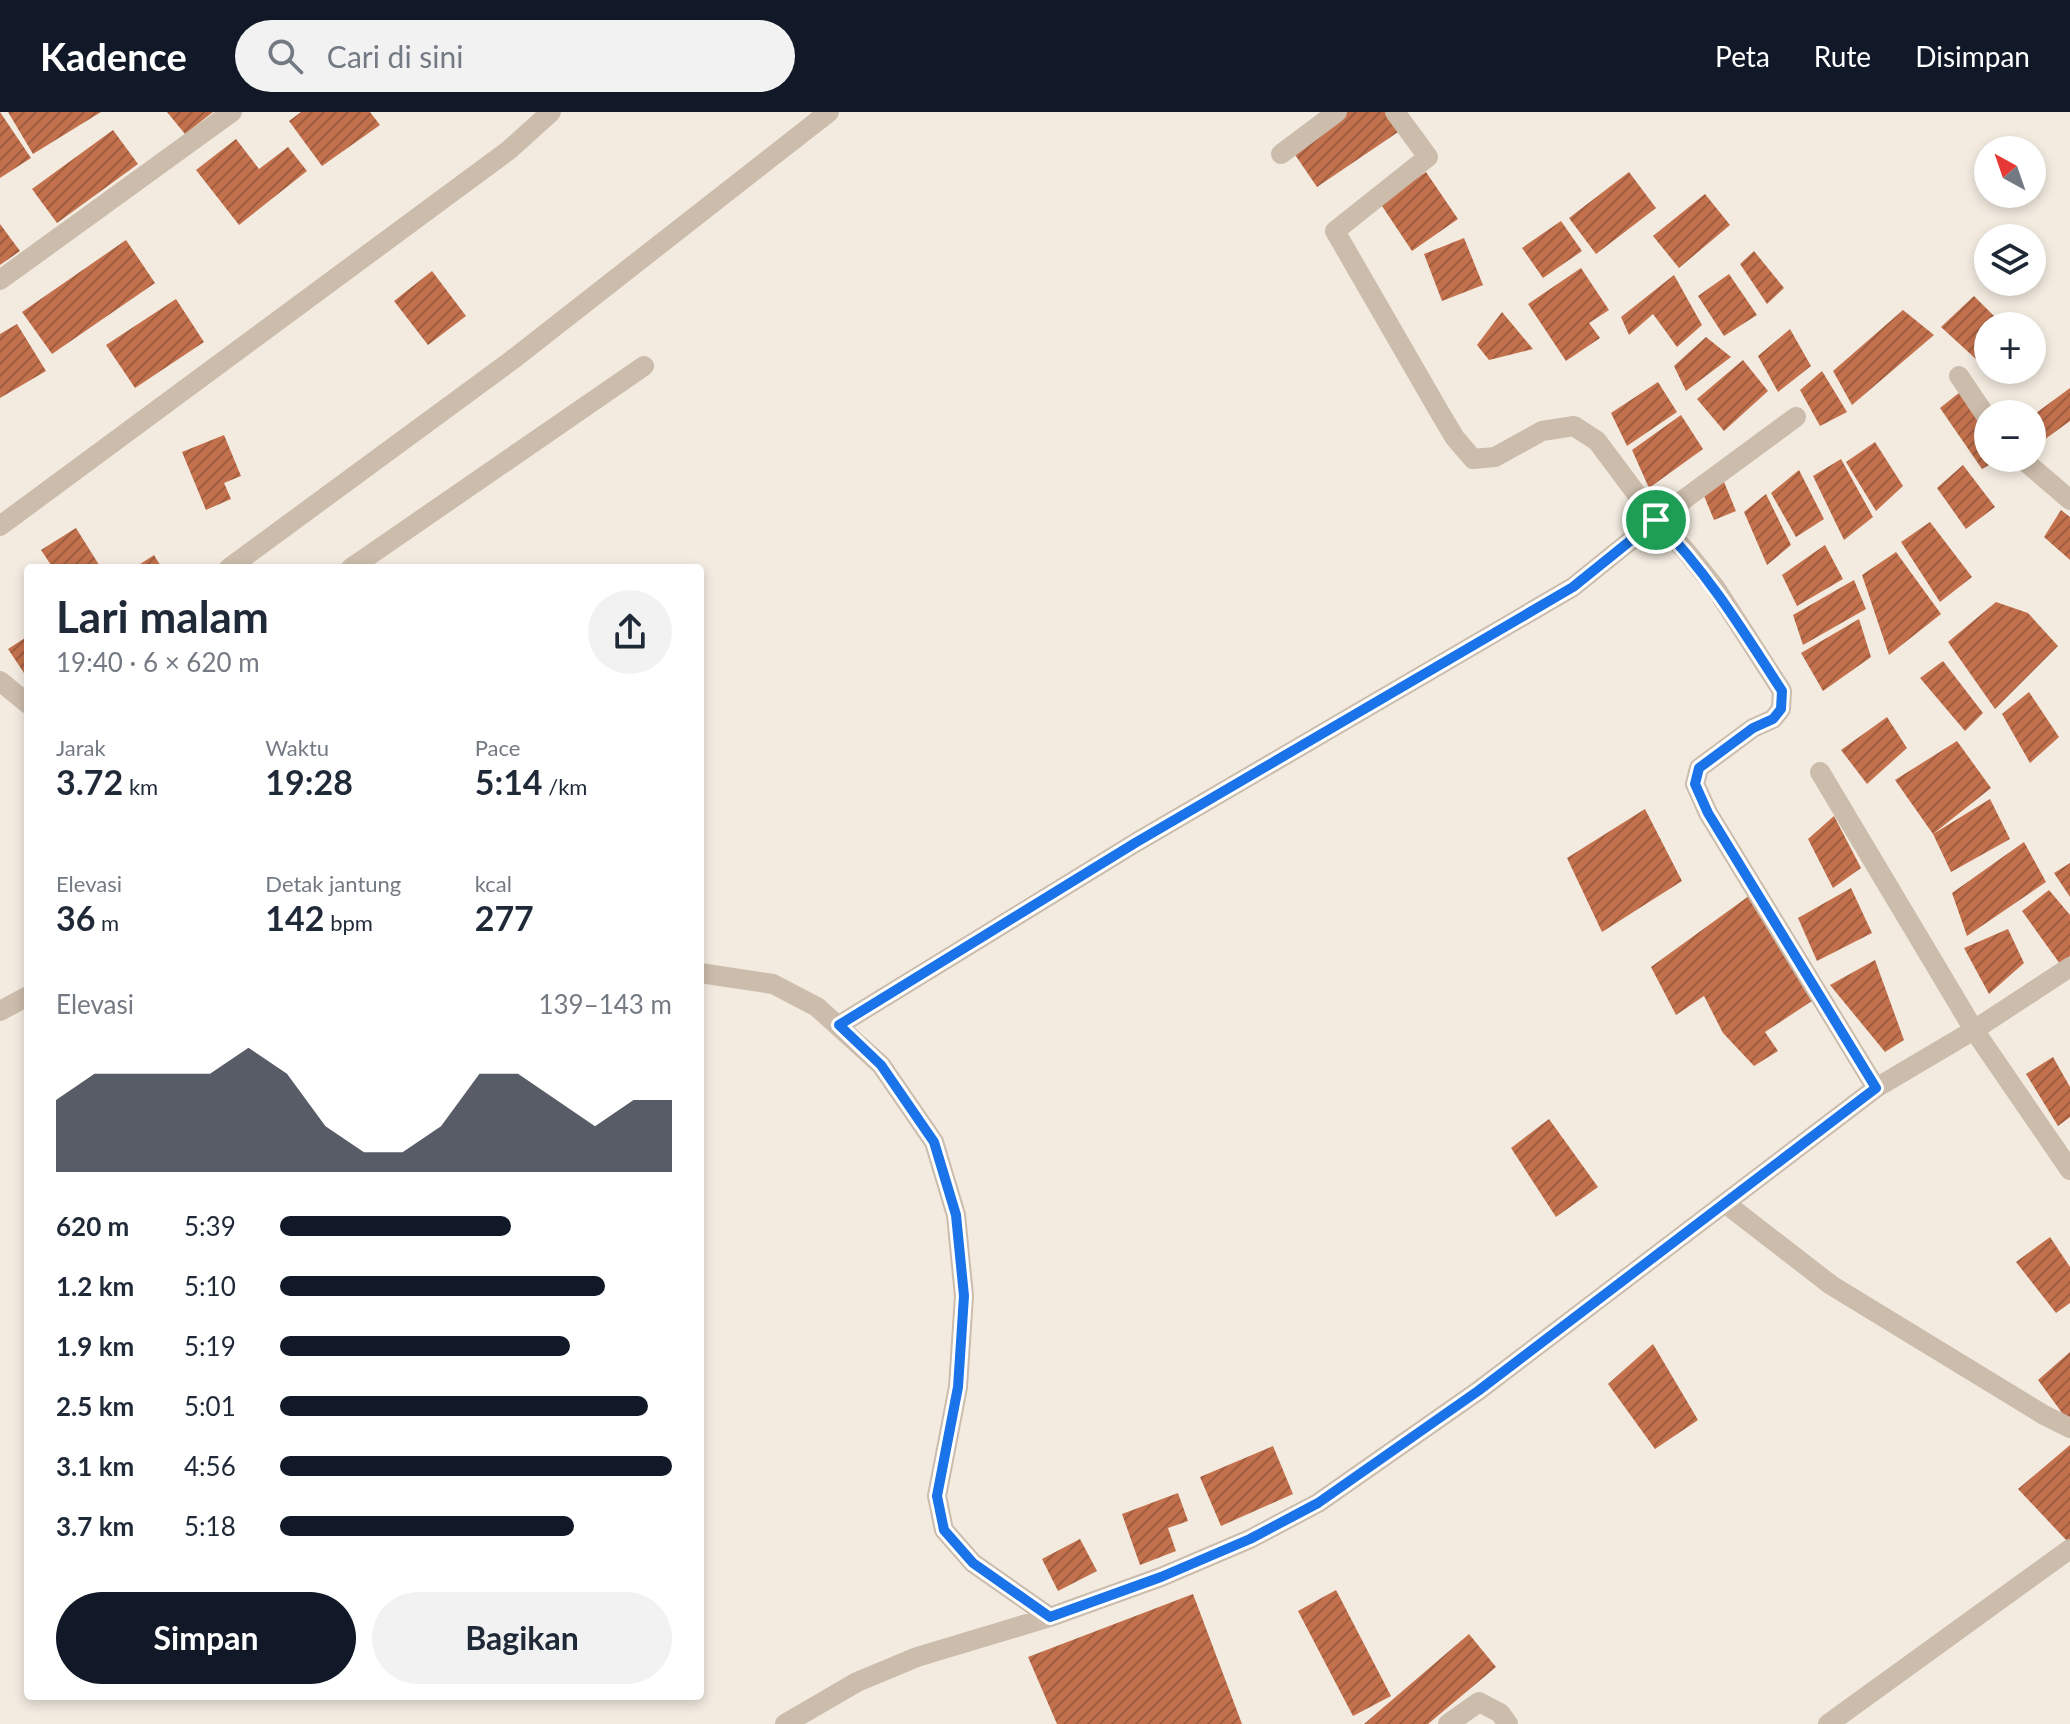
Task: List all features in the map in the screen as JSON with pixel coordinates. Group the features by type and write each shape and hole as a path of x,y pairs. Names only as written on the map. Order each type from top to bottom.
{"street":[{"path":"0,280 232,112"},
{"path":"0,526 509,150 551,112"},
{"path":"234,564 512,360 829,112"},
{"path":"1281,154 1337,112"},
{"path":"1395,112 1428,157 1335,231 1455,438 1473,459 1495,457 1542,431 1574,426 1597,441 1656,520 1715,587 1782,691 1781,709 1773,719 1753,728 1699,768 1695,784 1708,813 1876,1088"},
{"path":"357,564 644,366"},
{"path":"1959,376 1975,400"},
{"path":"839,1025 1135,843 1573,587 1656,520 1796,417"},
{"path":"2037,472 2070,500"},
{"path":"0,681 24,701"},
{"path":"1820,772 1974,1030 2070,1170"},
{"path":"785,1724 857,1682 917,1657 1050,1617 1187,1566 1250,1539 1318,1503 1478,1391 1876,1088 1974,1030 2070,967"},
{"path":"704,974 773,984 817,1007 881,1065 934,1142 956,1215 964,1296 958,1387 937,1496 944,1530 973,1563 1050,1617"},
{"path":"1,1009 24,998"},
{"path":"1725,1203 1831,1285 2070,1428"},
{"path":"1828,1724 2070,1549"},
{"path":"1448,1724 1479,1702 1500,1713 1508,1724"}],"building":[{"path":"0,112 31,158 0,178"},
{"path":"8,112 101,112 33,154"},
{"path":"167,112 213,112 185,134"},
{"path":"301,112 370,112 380,125 322,166 289,121"},
{"path":"1332,112 1398,112 1407,126 1317,187 1287,143"},
{"path":"113,130 138,164 57,223 32,189"},
{"path":"236,139 259,169 288,147 307,171 239,225 196,170"},
{"path":"1426,172 1458,219 1412,251 1380,203"},
{"path":"1629,172 1656,208 1596,254 1569,218"},
{"path":"1705,194 1730,225 1679,268 1653,236"},
{"path":"1561,221 1582,251 1543,278 1522,248"},
{"path":"0,224 20,251 0,265"},
{"path":"1464,238 1483,285 1442,301 1424,254"},
{"path":"126,240 155,283 52,354 22,312"},
{"path":"1754,251 1784,288 1767,304 1740,264"},
{"path":"1581,268 1609,310 1589,323 1600,338 1566,361 1528,304"},
{"path":"432,271 466,316 428,345 394,301"},
{"path":"1729,274 1757,315 1724,336 1698,296"},
{"path":"1674,275 1702,325 1677,347 1653,314 1629,335 1621,317"},
{"path":"1974,296 1990,312 1974,312 1974,357 1941,327"},
{"path":"176,299 204,342 135,388 106,345"},
{"path":"1903,310 1934,335 1852,405 1833,371"},
{"path":"1502,312 1533,349 1489,360 1477,345"},
{"path":"17,324 46,371 0,398 0,334"},
{"path":"1790,329 1811,366 1778,392 1758,356"},
{"path":"1706,337 1731,357 1686,391 1674,366"},
{"path":"1743,360 1768,391 1724,431 1697,399"},
{"path":"1822,371 1847,412 1820,426 1800,390"},
{"path":"1658,382 1677,412 1627,446 1611,413"},
{"path":"2070,388 2070,421 2046,438 2046,406"},
{"path":"1960,392 1974,410 1974,457 1940,408"},
{"path":"1681,415 1703,449 1649,488 1632,450"},
{"path":"224,435 241,476 224,483 231,499 206,510 182,452"},
{"path":"1875,442 1903,486 1876,511 1846,462"},
{"path":"1841,459 1873,517 1844,540 1813,476"},
{"path":"1963,465 1995,507 1966,529 1937,488"},
{"path":"1799,470 1824,519 1796,537 1771,493"},
{"path":"1724,482 1736,511 1714,520 1702,491"},
{"path":"1766,494 1791,545 1767,565 1744,512"},
{"path":"2061,510 2070,517 2070,560 2044,537"},
{"path":"1930,522 1972,577 1940,602 1901,542"},
{"path":"76,528 98,564 50,564 41,550"},
{"path":"1825,545 1843,579 1797,606 1782,575"},
{"path":"1896,552 1941,614 1889,655 1862,575"},
{"path":"154,555 160,564 140,564"},
{"path":"1854,580 1866,609 1803,645 1793,615"},
{"path":"1996,602 2028,613 2058,646 1995,709 1948,642"},
{"path":"1859,619 1871,657 1823,691 1801,653"},
{"path":"24,639 24,673 8,649"},
{"path":"1943,661 1983,713 1965,731 1920,678"},
{"path":"2029,692 2059,737 2030,763 2002,714"},
{"path":"1887,717 1907,748 1867,784 1841,750"},
{"path":"1957,741 1991,788 1933,834 1895,780"},
{"path":"1990,799 2010,839 1951,872 1933,834"},
{"path":"1645,809 1682,881 1602,932 1567,858"},
{"path":"1834,816 1861,868 1833,888 1808,839"},
{"path":"2024,842 2046,882 1967,936 1952,893"},
{"path":"2070,863 2070,897 2054,873"},
{"path":"1851,888 1872,933 1817,961 1798,918"},
{"path":"2049,890 2070,915 2070,956 2060,964 2022,911"},
{"path":"1753,893 1815,999 1765,1032 1778,1051 1754,1066 1723,1033 1704,996 1676,1015 1651,967"},
{"path":"2008,929 2024,963 1989,994 1964,948"},
{"path":"1875,960 1904,1040 1885,1052 1830,985"},
{"path":"2053,1057 2070,1087 2070,1117 2058,1126 2026,1074"},
{"path":"1549,1119 1598,1187 1556,1217 1511,1148"},
{"path":"2050,1237 2070,1267 2070,1303 2056,1313 2016,1262"},
{"path":"1653,1344 1698,1420 1655,1449 1608,1384"},
{"path":"2070,1352 2070,1419 2068,1421 2038,1380"},
{"path":"2070,1445 2070,1540 2068,1542 2018,1489"},
{"path":"1273,1446 1293,1494 1221,1526 1200,1477"},
{"path":"1178,1493 1188,1521 1168,1528 1176,1551 1140,1565 1122,1514"},
{"path":"1080,1539 1097,1571 1058,1591 1042,1559"},
{"path":"1336,1590 1391,1696 1353,1716 1298,1611"},
{"path":"1193,1594 1242,1724 1057,1724 1028,1657"},
{"path":"1469,1634 1496,1667 1428,1724 1364,1724"}],"route":[{"path":"1656,520 1715,587 1782,691 1781,709 1773,719 1753,728 1699,768 1695,784 1708,813 1876,1088 1478,1391 1318,1503 1250,1539 1161,1577 1050,1617 973,1563 944,1530 937,1496 958,1387 964,1296 956,1215 934,1142 881,1065 839,1025 1135,843 1573,587 1656,520"}]}
